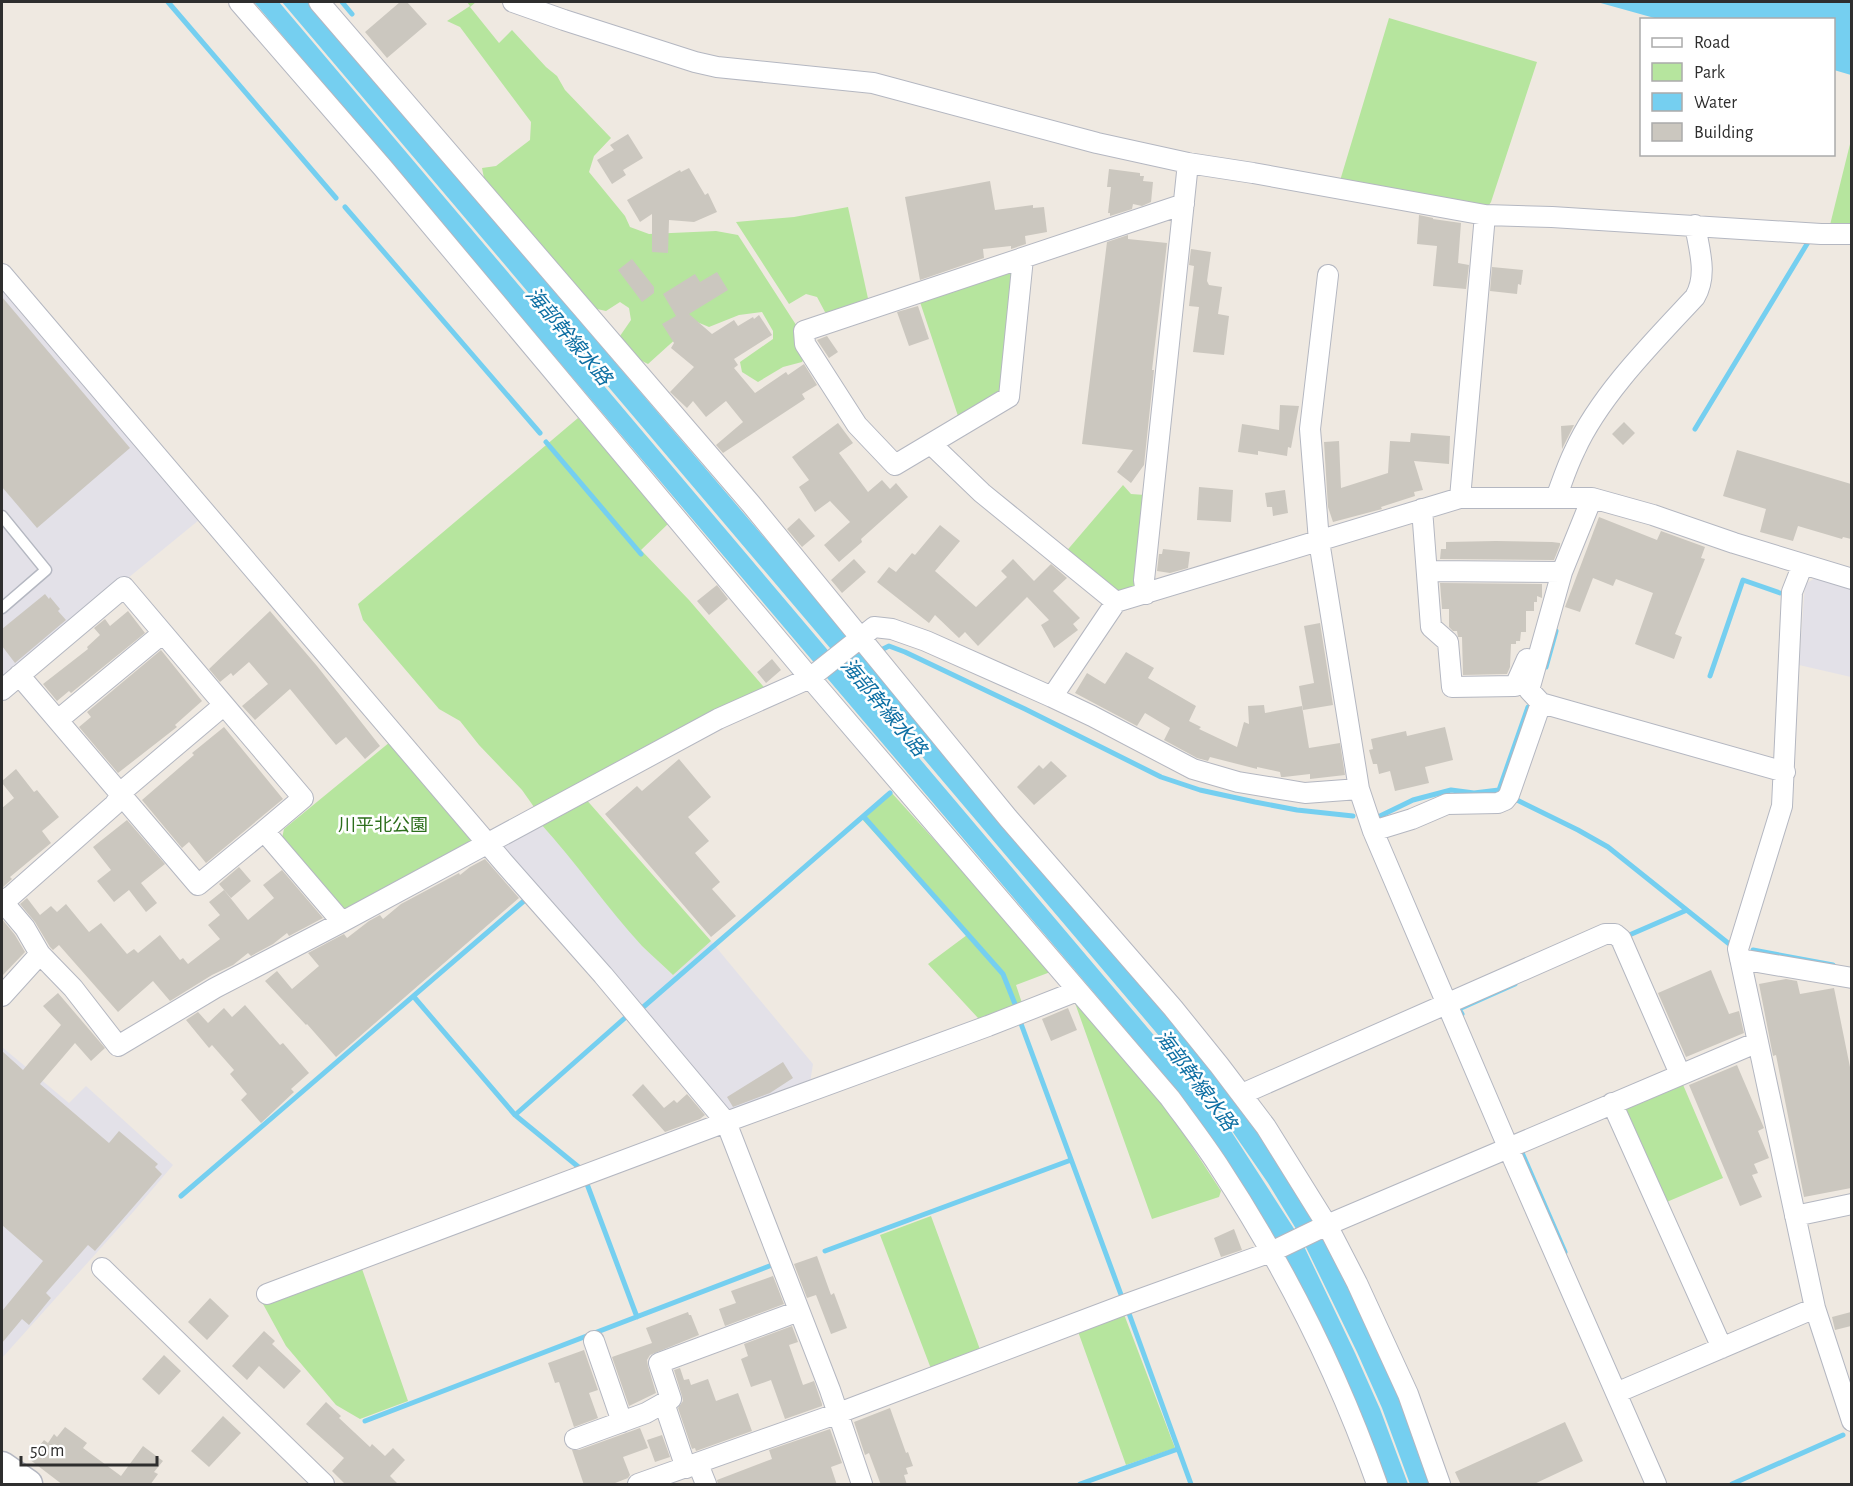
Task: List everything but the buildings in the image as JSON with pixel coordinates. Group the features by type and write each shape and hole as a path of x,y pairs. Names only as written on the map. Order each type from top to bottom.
{"main road":[{"path":"2,1466 28,1485"}],"street":[{"path":"239,2 383,168 813,675 1077,991 1170,1098 1274,1251 1356,1426 1377,1485"},
{"path":"319,2 751,504 861,636 869,650 1173,1008 1266,1126 1327,1225 1384,1338 1408,1394 1440,1485"},
{"path":"513,2 564,21 706,64 873,83 1097,143 1188,163 1485,215 1851,234"},
{"path":"1146,594 1144,580 1188,163"},
{"path":"1023,258 1009,397 895,465 857,425 805,344 804,332 1023,258 1184,204"},
{"path":"1460,498 1485,215"},
{"path":"1556,498 1575,449 1598,412 1637,360 1695,297 1701,286 1703,276 1695,225"},
{"path":"2,274 726,1122 830,1390 836,1414 862,1485"},
{"path":"1328,275 1310,429 1319,541 1359,789 1373,831 1656,1485"},
{"path":"931,444 982,493 1116,602"},
{"path":"1052,697 1116,602 1460,498 1592,498 1653,515 1851,579"},
{"path":"1422,509 1431,627 1448,642 1452,687 1515,686 1592,498"},
{"path":"1803,564 1792,592 1782,806 1738,949 1815,1308 1845,1382 1851,1421"},
{"path":"1427,571 1560,578"},
{"path":"1560,578 1529,690 1541,703 1785,772"},
{"path":"2,690 124,587 303,798 198,885 20,675"},
{"path":"224,705 126,789 114,806 11,896 2,901 25,928 40,954 74,988 118,1046 215,988 718,719 813,675 874,627 892,629 926,641 1052,697 1193,769 1238,782 1305,793 1359,789"},
{"path":"58,720 163,633"},
{"path":"1373,831 1412,819 1447,804 1498,803 1505,800 1509,795 1541,703"},
{"path":"264,831 342,922"},
{"path":"1242,1095 1605,934 1615,934 1621,939 1680,1074"},
{"path":"2,996 40,954"},
{"path":"1740,959 1851,978"},
{"path":"267,1294 1077,991"},
{"path":"638,1485 1274,1251 1327,1225 1758,1041"},
{"path":"1612,1103 1722,1348"},
{"path":"1795,1215 1851,1204"},
{"path":"102,1268 324,1485"},
{"path":"1616,1394 1815,1308"},
{"path":"575,1439 646,1413 671,1399 658,1363 799,1311"},
{"path":"594,1341 622,1422"},
{"path":"664,1403 692,1466 706,1485"}],"lane":[{"path":"2,516 46,570 2,608"}],"shaded area":[{"path":"2,290 199,520 2,681"},
{"path":"1817,577 1851,589 1851,677 1799,665 1805,584"},
{"path":"540,823 642,946 673,975 711,941 813,1064 809,1089 728,1114 502,852 503,844"},
{"path":"2,1047 69,1103 86,1086 173,1165 2,1358"}],"green space":[{"path":"467,2 476,2 470,7 499,43 512,30 557,76 565,90 611,138 594,156 589,172 625,216 630,227 649,234 716,231 738,235 800,331 806,355 802,362 783,367 758,382 742,372 740,362 773,339 773,331 762,312 739,315 709,327 697,322 648,364 636,358 620,336 631,320 629,308 620,302 606,311 597,309 485,183 482,168 496,166 530,140 531,122 460,27 447,21 470,6"},
{"path":"1389,18 1537,62 1491,202 1487,208 1339,184"},
{"path":"1851,140 1851,229 1829,229"},
{"path":"848,207 869,303 839,318 825,312 817,297 806,294 789,304 736,222 794,217"},
{"path":"1011,267 1017,272 1005,390 959,419 919,299"},
{"path":"578,418 670,522 641,550 689,600 768,692 566,794 534,807 522,790 479,745 460,721 439,709 363,620 358,604"},
{"path":"1123,485 1131,494 1145,495 1137,584 1129,593 1115,596 1064,554"},
{"name":"川平北公園","path":"390,742 476,842 351,910 341,908 282,838 284,829"},
{"path":"890,791 1053,971 1016,985 1025,1012 987,1022 978,1018 928,964 967,935 861,818"},
{"path":"584,797 711,941 673,975 642,946 540,823"},
{"path":"1075,1003 1110,1038 1170,1113 1221,1191 1219,1197 1152,1219"},
{"path":"1681,1080 1723,1178 1662,1204 1621,1113 1626,1102"},
{"path":"931,1216 982,1355 933,1374 880,1235"},
{"path":"361,1266 408,1401 360,1419 336,1405 286,1346 263,1304"},
{"path":"1122,1309 1175,1448 1126,1465 1076,1326"}],"water":[{"path":"254,2 279,2 1196,1085 1229,1128 1300,1238 1380,1409 1408,1484 1387,1484 1338,1364 1280,1247 1227,1162 1168,1080"},
{"name":"海部幹線水路","path":"282,2 308,2 1005,820 1212,1068 1257,1129 1320,1227 1400,1397 1432,1484 1410,1484 1382,1408 1301,1237 1268,1183 1199,1083"},
{"path":"1597,2 1851,2 1851,75 1835,70 1835,18 1654,18"}],"waterway":[{"path":"168,2 336,198"},
{"path":"342,2 352,14"},
{"path":"345,207 540,433"},
{"path":"1695,429 1810,239"},
{"path":"546,442 641,554"},
{"path":"1710,676 1743,580 1780,593"},
{"path":"1546,667 1556,631"},
{"path":"883,649 889,646 905,652 1161,777 1200,790 1255,802 1297,810 1353,816"},
{"path":"1380,816 1413,800 1451,790 1474,793 1499,790 1528,707"},
{"path":"641,1009 890,793"},
{"path":"1515,799 1608,847 1733,947"},
{"path":"864,817 1003,974 1017,1009"},
{"path":"181,1196 525,900"},
{"path":"1627,936 1687,910"},
{"path":"1753,950 1833,965"},
{"path":"1462,1014 1459,1009 1515,984"},
{"path":"414,997 515,1115 581,1169"},
{"path":"515,1115 626,1017"},
{"path":"1020,1021 1123,1300"},
{"path":"1520,1148 1565,1252"},
{"path":"825,1251 1071,1160"},
{"path":"587,1184 637,1317"},
{"path":"365,1421 772,1265"},
{"path":"1127,1308 1191,1484"},
{"path":"1732,1484 1843,1435"},
{"path":"1080,1484 1178,1449"}]}
